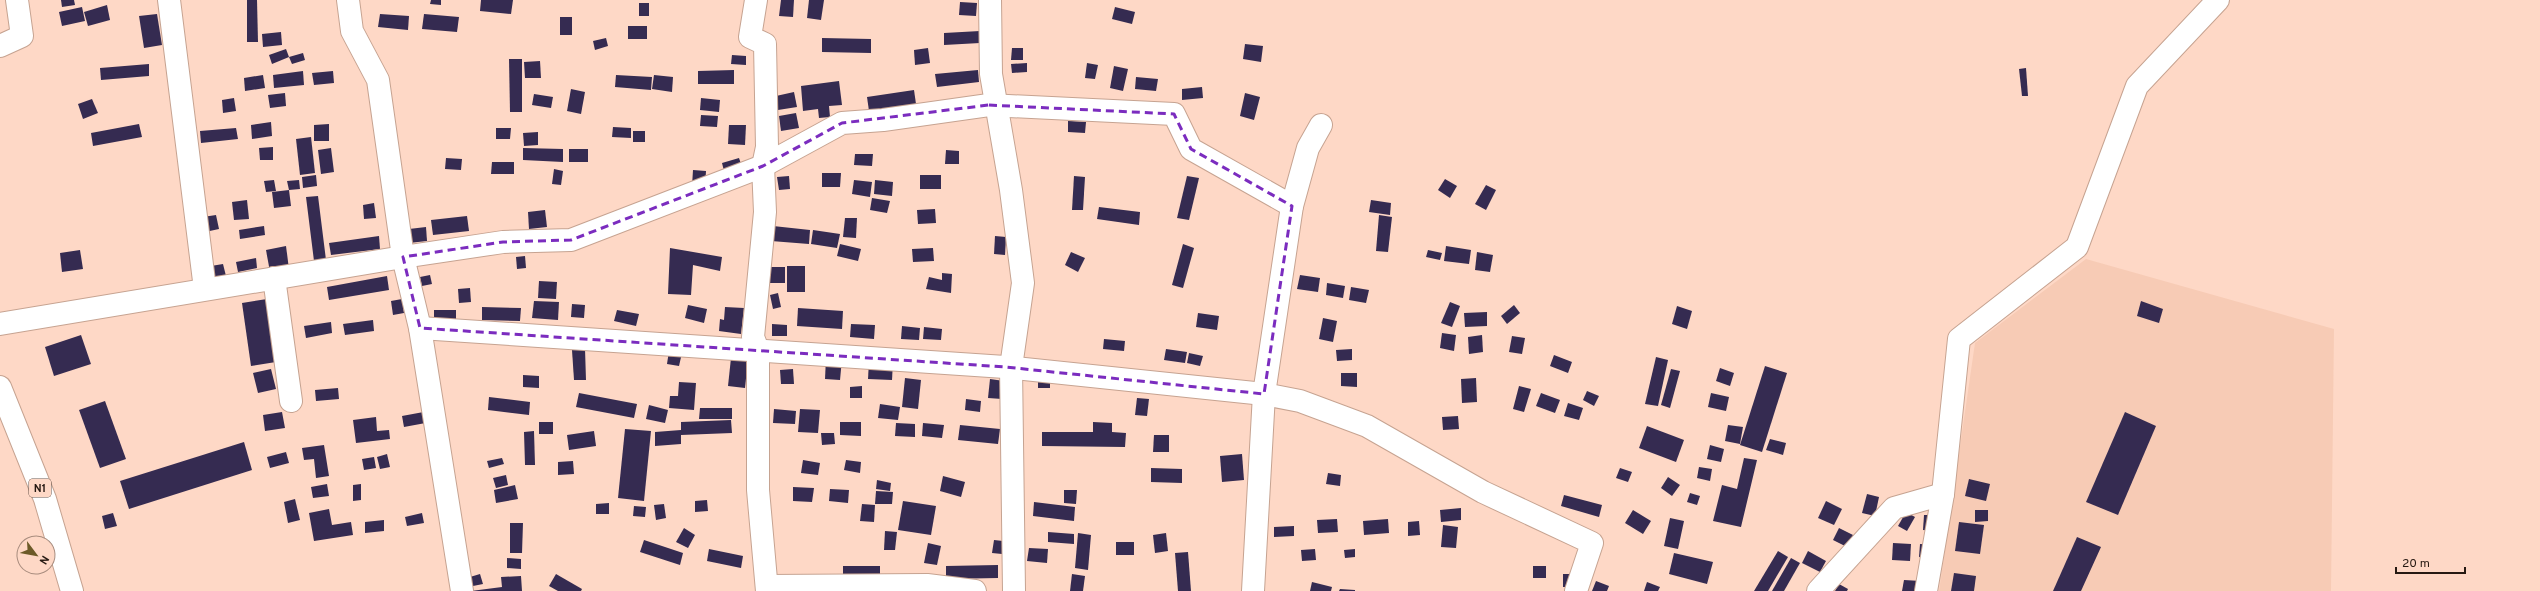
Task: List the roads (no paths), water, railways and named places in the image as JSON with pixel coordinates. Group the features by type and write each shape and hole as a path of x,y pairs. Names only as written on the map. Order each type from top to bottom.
{"main road":[{"path":"0,46 22,36 17,0"},
{"path":"169,0 205,289"},
{"path":"348,0 352,31 378,80 403,257 420,328 462,591"},
{"path":"756,0 750,37 765,44 767,146 763,166 765,212 753,337 758,350 758,490 767,589 927,585 975,591"},
{"path":"990,0 991,74 1012,190 1023,283 1010,367 1014,591"},
{"path":"1926,591 1943,494 1959,339 2078,247 2137,86 2218,0"},
{"path":"0,324 205,289 503,242 571,240 763,166 842,123 883,120 997,105 1174,114 1191,149 1292,206"},
{"path":"1253,591 1264,394 1292,206 1308,148 1321,125"},
{"path":"274,278 291,401"},
{"path":"420,328 1010,367 1264,394 1300,401 1367,426 1483,492 1592,543 1576,591"},
{"name":"N1","path":"0,387 45,499 72,591"},
{"path":"1818,591 1894,508 1943,494"}]}
